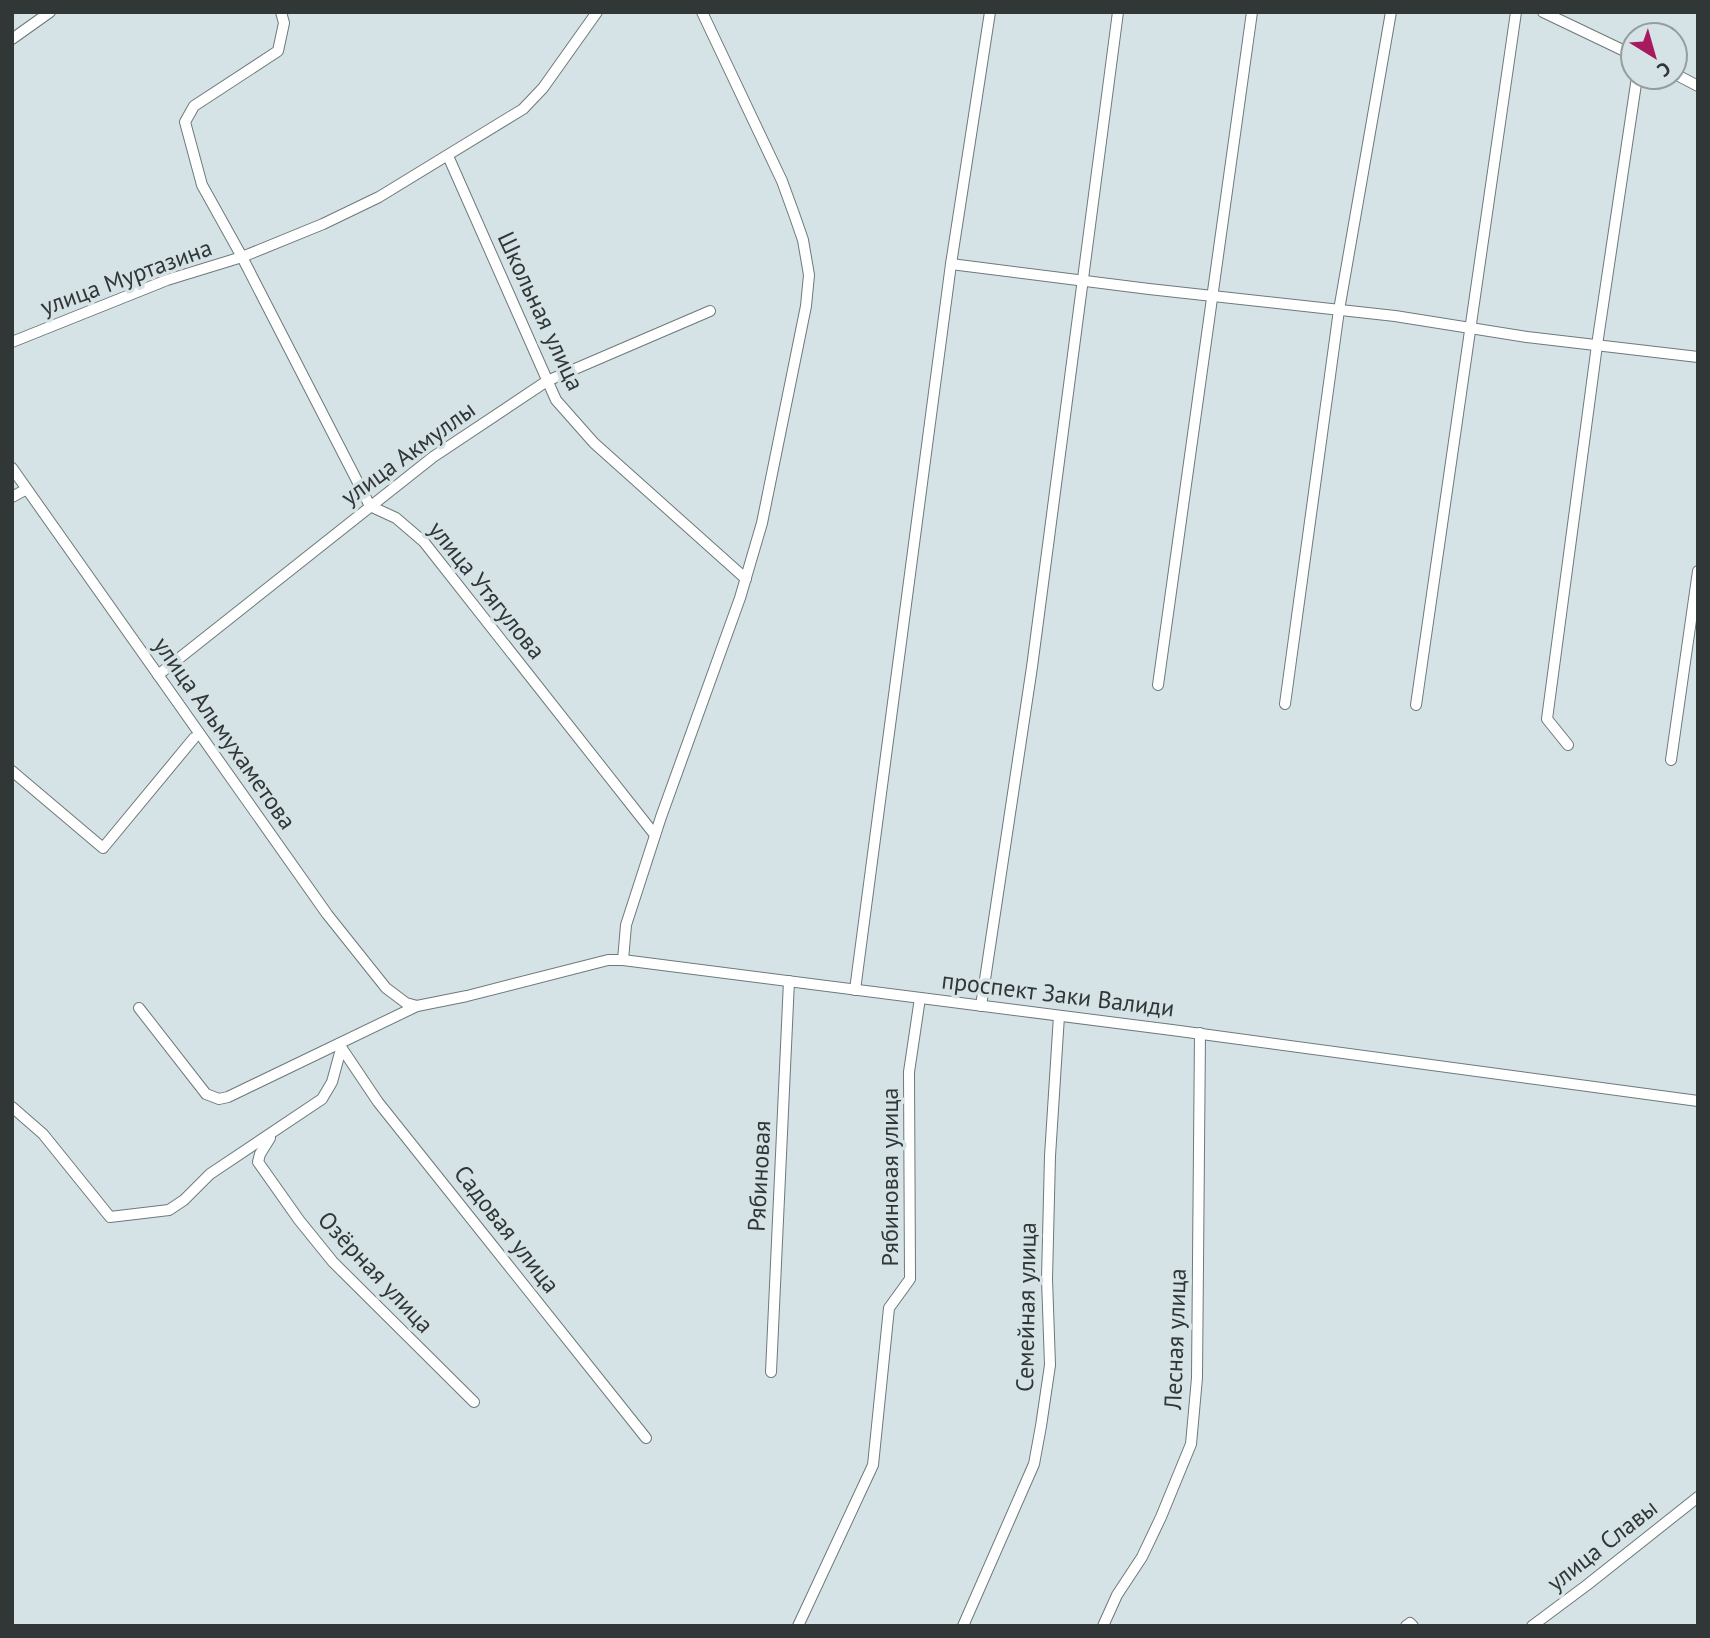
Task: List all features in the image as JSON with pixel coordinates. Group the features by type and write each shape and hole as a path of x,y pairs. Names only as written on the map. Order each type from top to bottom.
{"street":[{"path":"12,39 50,12"},
{"name":"улица Муртазина","path":"12,342 167,280 242,257 202,185 185,122 194,106 278,51 284,23 281,12"},
{"path":"370,506 242,257 323,224 379,197 523,109 543,88 597,12"},
{"path":"623,960 626,925 746,579 762,523 806,306 809,275 803,240 782,181 702,12"},
{"path":"855,990 951,264 990,12"},
{"path":"981,1006 1032,667 1118,12"},
{"path":"1158,685 1252,12"},
{"path":"1285,704 1339,310 1391,12"},
{"path":"1416,705 1516,12"},
{"path":"1543,12 1619,48"},
{"path":"1569,745 1547,719 1597,345 1635,91"},
{"name":"Школьная улица","path":"447,156 556,400 594,443 746,579"},
{"path":"951,264 1339,310 1698,357"},
{"name":"улица Акмуллы","path":"158,675 433,457 547,381 710,311"},
{"name":"улица Альмухаметова","path":"12,468 327,914 372,973 397,998 417,1006"},
{"path":"12,497 25,489"},
{"name":"улица Утягулова","path":"370,506 396,518 425,542 655,835"},
{"path":"1671,760 1698,571"},
{"path":"12,771 103,848 194,738"},
{"name":"проспект Заки Валиди","path":"139,1008 206,1094 219,1099 340,1046 417,1006 467,996 593,962 623,960 1200,1033 1698,1101"},
{"name":"Рябиновая","path":"771,1372 789,981"},
{"name":"Рябиновая улица","path":"798,1626 873,1465 889,1308 911,1279 909,1072 919,998"},
{"name":"Семейная улица","path":"963,1626 1034,1464 1041,1426 1050,1365 1047,1279 1050,1156 1059,1016"},
{"name":"Лесная улица","path":"1103,1626 1117,1595 1142,1557 1157,1527 1191,1444 1197,1378 1200,1033"},
{"path":"12,1107 43,1134 110,1217 169,1210 184,1200 210,1174 322,1099 332,1082 340,1046"},
{"name":"Садовая улица","path":"340,1046 377,1102 646,1438"},
{"name":"Озёрная улица","path":"274,1133 260,1154 258,1162 299,1220 333,1262 474,1402"},
{"name":"улица Славы","path":"1532,1626 1587,1586 1698,1497"},
{"path":"1406,1626 1410,1623 1413,1626"}]}
